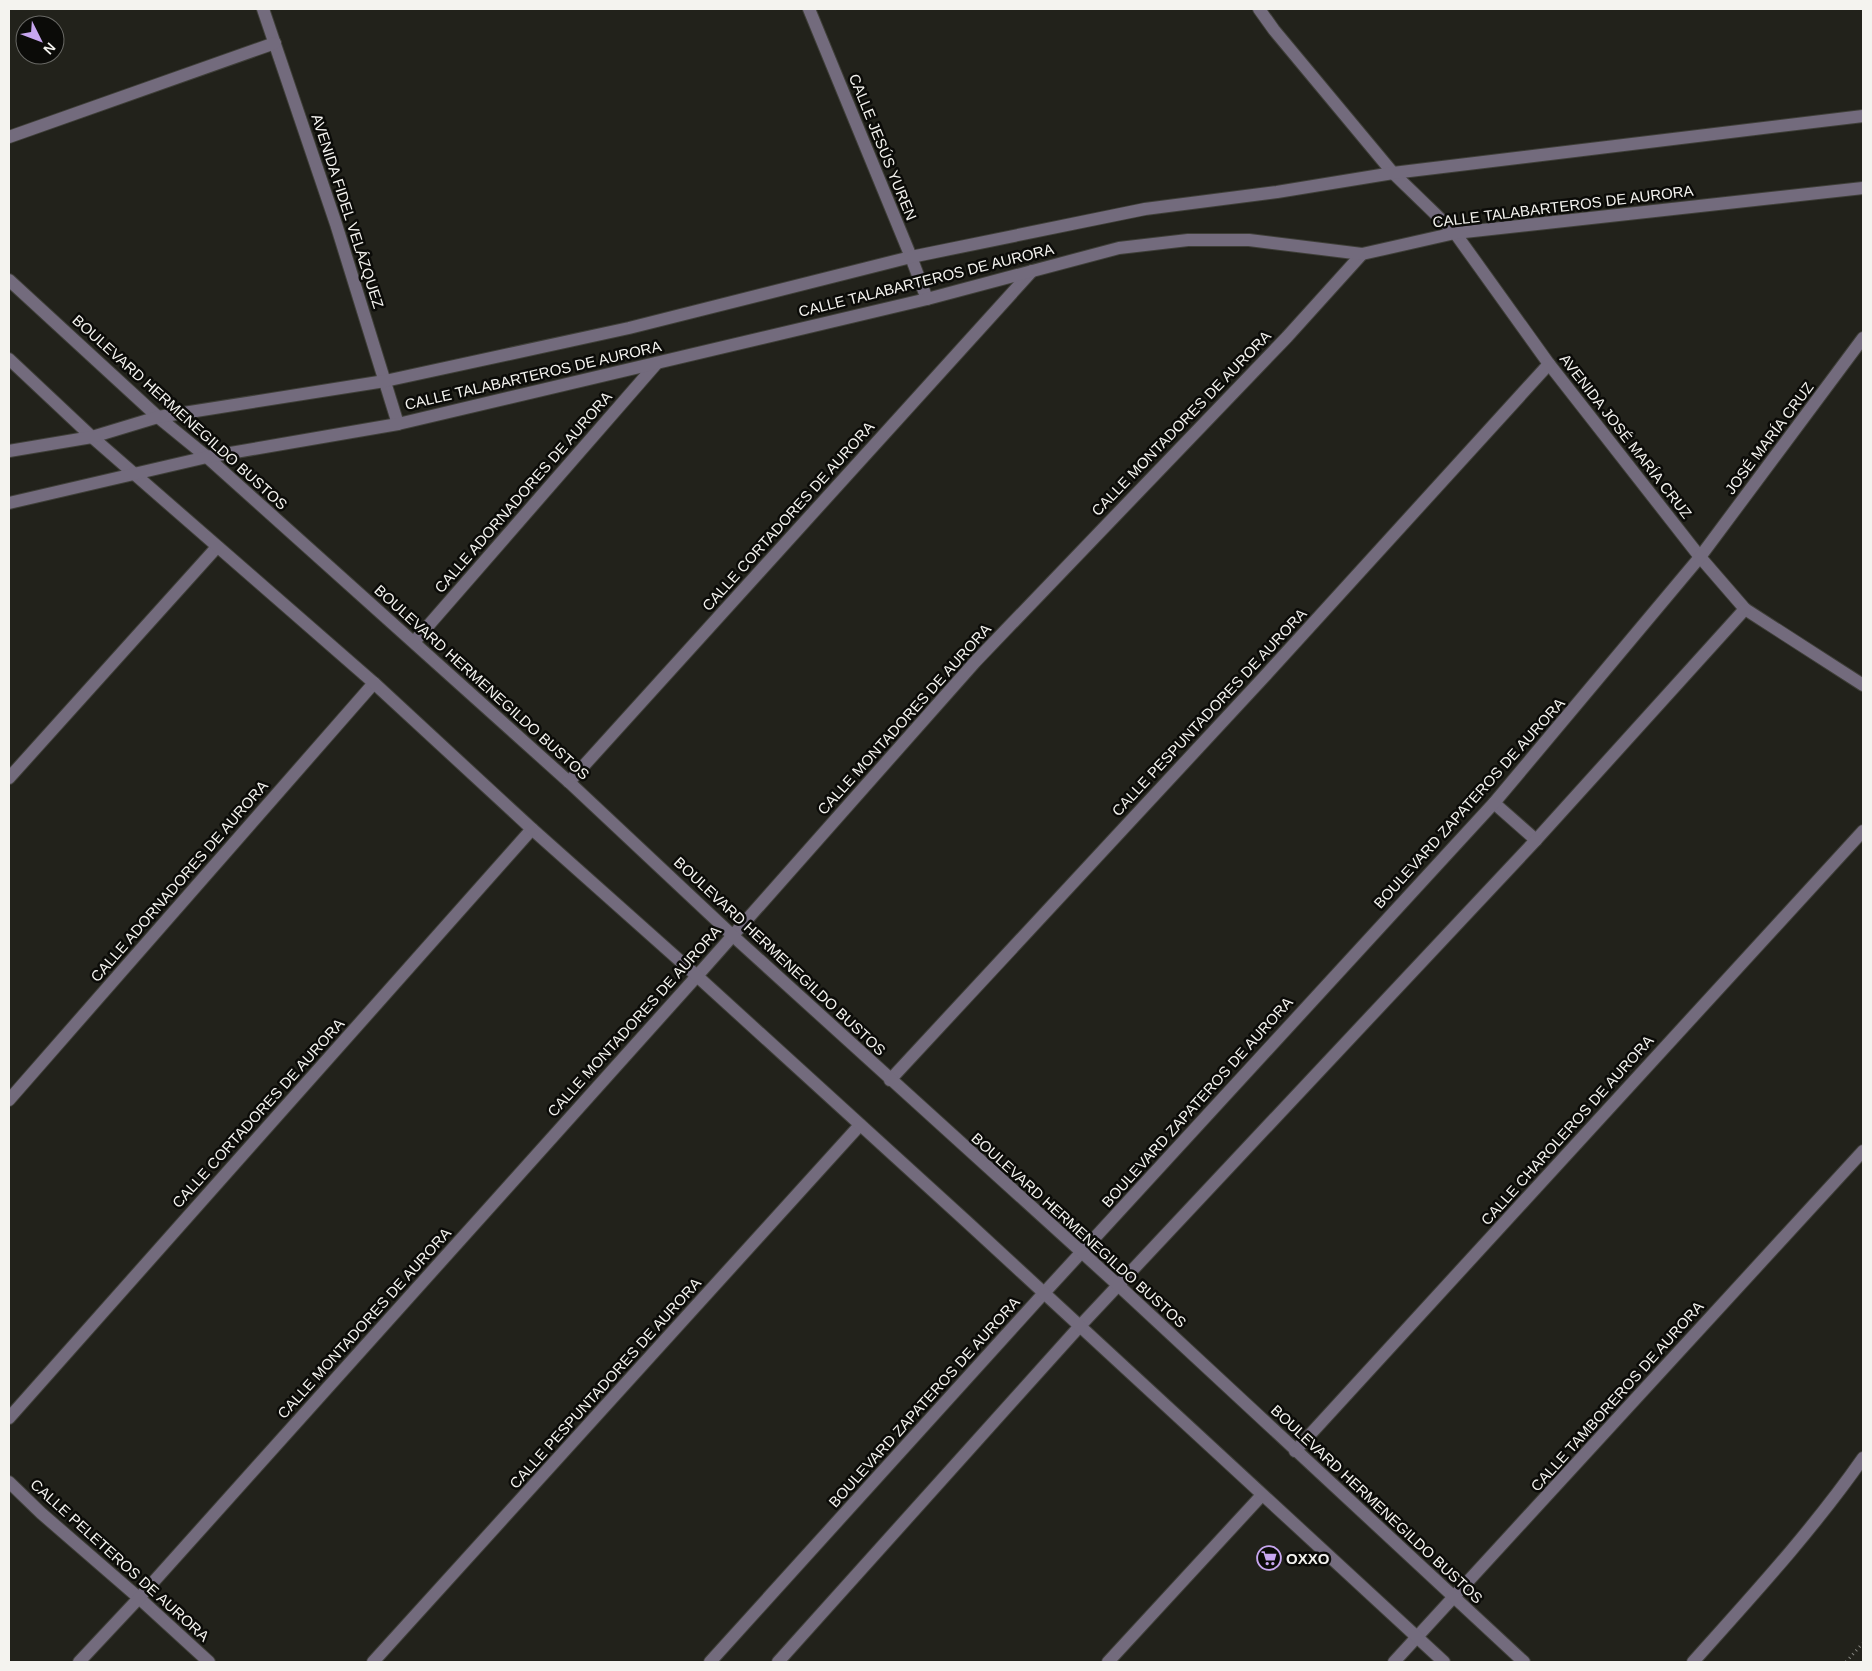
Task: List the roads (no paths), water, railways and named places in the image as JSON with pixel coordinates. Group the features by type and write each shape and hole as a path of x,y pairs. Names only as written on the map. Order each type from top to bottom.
{"street":[{"name":"AVENIDA FIDEL VELÁZQUEZ","path":"263,9 336,224 398,424"},
{"name":"CALLE JESÚS YUREN","path":"808,9 927,299"},
{"name":"AVENIDA JOSÉ MARÍA CRUZ","path":"1259,9 1274,30 1393,173 1455,233 1549,364 1700,557 1745,609 1863,685"},
{"path":"9,137 275,42"},
{"name":"CALLE TALABARTEROS DE AURORA","path":"9,451 92,437 158,417 385,380 629,328 911,257 1145,209 1277,192 1393,173 1863,116"},
{"name":"CALLE TALABARTEROS DE AURORA","path":"9,503 207,458 398,424 927,299 1119,248 1188,240 1249,240 1362,254 1455,233 1863,188"},
{"name":"CALLE MONTADORES DE AURORA","path":"79,1662 139,1598 697,976 975,662 1287,337 1362,254"},
{"name":"CALLE CORTADORES DE AURORA","path":"569,782 1032,271"},
{"name":"BOULEVARD HERMENEGILDO BUSTOS","path":"9,280 158,417 207,458 569,782 732,935 1118,1286 1524,1662"},
{"name":"JOSÉ MARÍA CRUZ","path":"1700,557 1863,338"},
{"path":"9,359 92,437 374,683 532,829 697,976 1444,1662"},
{"name":"CALLE ADORNADORES DE AURORA","path":"414,642 657,363"},
{"name":"CALLE PESPUNTADORES DE AURORA","path":"890,1080 1257,684 1549,364"},
{"path":"9,778 217,546"},
{"name":"BOULEVARD ZAPATEROS DE AURORA","path":"710,1662 1044,1293 1494,803 1700,557"},
{"path":"778,1662 1079,1327 1536,840 1745,609"},
{"name":"CALLE ADORNADORES DE AURORA","path":"9,1100 374,683"},
{"path":"1494,803 1536,840"},
{"name":"CALLE CORTADORES DE AURORA","path":"9,1418 532,829"},
{"name":"CALLE CHAROLEROS DE AURORA","path":"1295,1451 1863,831"},
{"name":"CALLE PESPUNTADORES DE AURORA","path":"373,1662 860,1125"},
{"name":"CALLE TAMBOREROS DE AURORA","path":"1394,1662 1863,1151"},
{"path":"1693,1662 1790,1553 1839,1493 1863,1458"},
{"name":"CALLE PELETEROS DE AURORA","path":"9,1482 40,1514 139,1598 210,1662"},
{"path":"1108,1662 1262,1495"}],"place":[{"name":"OXXO","path":"1269,1558"}]}
